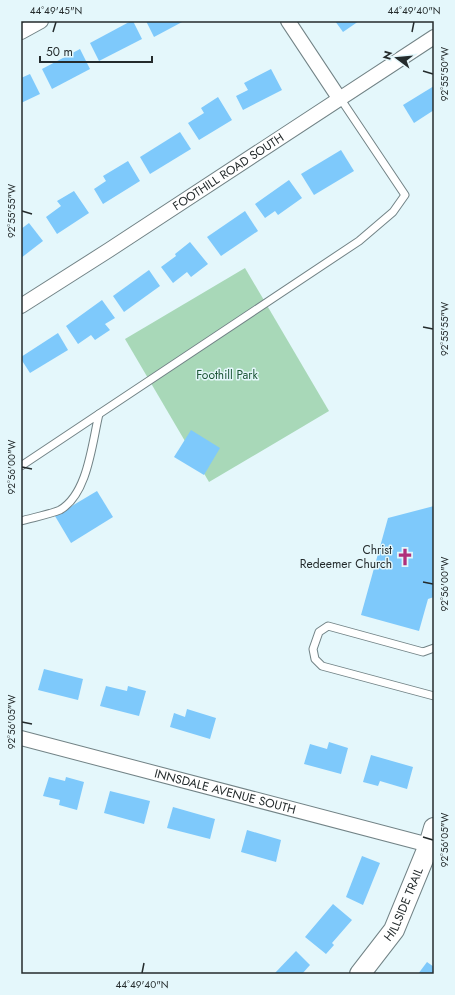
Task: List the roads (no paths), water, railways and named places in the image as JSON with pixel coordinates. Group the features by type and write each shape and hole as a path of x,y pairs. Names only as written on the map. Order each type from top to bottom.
{"street":[{"path":"21,32 41,21"},
{"path":"288,21 339,98"},
{"name":"FOOTHILL ROAD SOUTH","path":"21,306 434,37"},
{"name":"INNSDALE AVENUE SOUTH","path":"21,738 432,836"},
{"name":"HILLSIDE TRAIL","path":"360,974 394,930 432,836"}],"lane":[{"path":"21,466 359,241 393,212 405,195 339,98"},
{"path":"21,521 60,510 72,500 80,487 86,471 99,414"},
{"path":"434,648 423,652 328,626 319,632 314,649 315,659 322,666 434,696"}],"place":[{"name":"Christ Redeemer Church","path":"405,557"}],"park label":[{"name":"Foothill Park","path":"227,375"}]}
